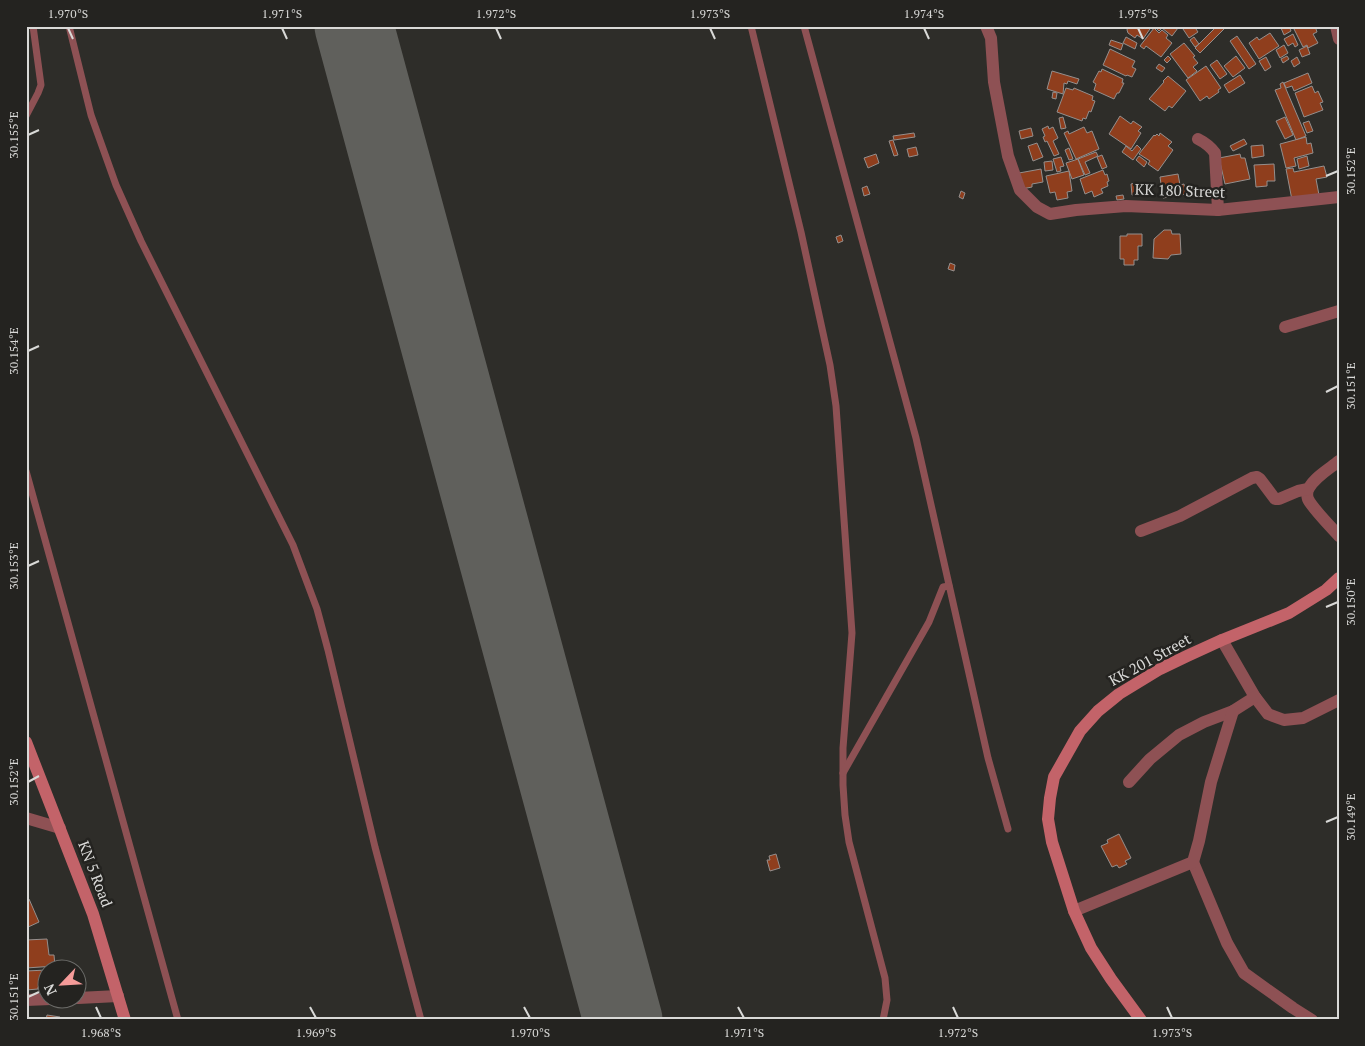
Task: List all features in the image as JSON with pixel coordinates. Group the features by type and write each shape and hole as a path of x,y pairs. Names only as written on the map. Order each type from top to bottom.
{"main road":[{"name":"KK 201 Street","path":"1141,1020 1091,948 1074,911 1052,842 1048,819 1054,777 1080,731 1098,711 1119,694 1160,670 1222,640 1289,613 1326,590 1339,578"},
{"name":"KN 5 Road","path":"26,742 93,914 125,1020"}],"street":[{"name":"KK 180 Street","path":"986,26 992,38 994,82 1008,156 1020,190 1036,207 1050,214 1126,206 1218,210 1339,197"},
{"path":"1336,26 1339,39"},
{"path":"1198,139 1211,146 1215,153 1218,210"},
{"path":"1285,327 1339,311"},
{"path":"1339,461 1320,476 1308,489 1307,494 1308,500 1339,536"},
{"path":"1141,530 1180,516 1252,478 1258,477 1275,499 1308,489"},
{"path":"1222,640 1255,697 1268,714 1284,720 1303,718 1339,700"},
{"path":"1129,782 1150,759 1179,735 1204,722 1233,711 1255,697"},
{"path":"1233,711 1211,782 1193,862 1227,943 1244,973 1312,1020"},
{"path":"26,818 60,828"},
{"path":"1074,911 1193,862"},
{"path":"88,997 118,996"}],"lane":[{"path":"26,116 40,85 33,26"},
{"path":"69,26 91,115 116,185 141,241 293,545 310,588 328,650 421,1020"},
{"path":"751,26 801,232 830,365 836,406 852,633 843,748 845,815 849,842 885,978 887,1000 883,1020"},
{"path":"804,26 916,438 988,758 1008,829"},
{"path":"26,471 178,1020"},
{"path":"843,773 929,622 943,587 949,586"}],"building":[{"path":"1128,26 1152,26 1143,39 1137,35 1135,38 1128,33"},
{"path":"1155,26 1176,26 1178,28 1172,36 1162,28 1159,31"},
{"path":"1181,26 1194,26 1198,32 1189,38"},
{"path":"1217,26 1224,26 1225,28 1200,53 1195,48"},
{"path":"1289,26 1291,31 1284,35 1281,28"},
{"path":"1301,26 1315,26 1317,32 1313,34 1318,43 1308,48 1307,45 1303,47 1294,29"},
{"path":"1154,28 1159,33 1162,30 1168,35 1166,38 1172,43 1161,57 1146,46 1144,49 1140,46"},
{"path":"1270,33 1279,46 1259,59 1249,43 1257,37 1259,40"},
{"path":"1293,34 1298,45 1295,47 1293,43 1288,46 1284,39"},
{"path":"1237,36 1256,64 1249,69 1230,41"},
{"path":"1126,37 1137,43 1135,49 1123,43"},
{"path":"1194,37 1199,44 1195,47 1190,40"},
{"path":"1111,40 1123,44 1121,50 1109,45"},
{"path":"1184,43 1195,56 1193,57 1198,63 1193,67 1197,71 1188,78 1170,54"},
{"path":"1284,45 1288,53 1280,58 1276,50"},
{"path":"1307,46 1310,54 1302,57 1299,50"},
{"path":"1110,49 1135,61 1132,67 1136,69 1132,77 1103,65"},
{"path":"1168,56 1171,59 1167,63 1164,60"},
{"path":"1236,56 1245,68 1233,77 1224,66"},
{"path":"1287,56 1289,59 1283,63 1281,59"},
{"path":"1266,57 1271,67 1265,71 1259,61"},
{"path":"1297,57 1300,63 1294,67 1291,61"},
{"path":"1217,60 1227,74 1220,79 1210,65"},
{"path":"1159,64 1165,68 1162,72 1156,68"},
{"path":"1206,66 1221,88 1218,90 1219,92 1209,99 1207,96 1200,101 1186,80"},
{"path":"1102,69 1123,79 1122,83 1124,83 1114,99 1094,90 1096,84 1093,82"},
{"path":"1052,71 1079,79 1077,84 1068,81 1067,84 1064,83 1063,94 1047,89"},
{"path":"1308,73 1312,83 1294,91 1292,86 1286,88 1284,83"},
{"path":"1240,75 1245,83 1229,93 1224,85"},
{"path":"1168,76 1186,91 1172,108 1169,106 1165,111 1149,99"},
{"path":"1283,82 1306,136 1296,140 1275,90 1281,88 1280,84"},
{"path":"1312,86 1315,93 1318,91 1323,102 1320,103 1323,110 1304,117 1295,93"},
{"path":"1066,88 1073,90 1074,88 1093,96 1092,100 1095,101 1086,119 1083,118 1082,121 1057,112"},
{"path":"1053,92 1057,93 1056,99 1052,98"},
{"path":"1120,116 1131,124 1133,121 1142,127 1138,131 1141,133 1131,149 1109,134"},
{"path":"1063,117 1066,128 1061,129 1059,118"},
{"path":"1285,117 1293,135 1285,139 1276,121"},
{"path":"1309,121 1313,131 1307,133 1303,123"},
{"path":"1048,126 1049,129 1053,127 1058,138 1053,141 1059,154 1054,156 1043,137 1045,136 1042,129"},
{"path":"1084,127 1087,133 1092,131 1099,149 1076,159 1064,133 1068,131 1069,134"},
{"path":"1031,128 1033,136 1021,139 1019,131"},
{"path":"914,133 915,137 894,140 893,136"},
{"path":"1160,133 1172,142 1168,146 1173,150 1158,171 1148,164 1150,161 1139,154 1154,135 1157,134 1159,136"},
{"path":"1306,137 1307,144 1311,143 1313,153 1294,158 1296,166 1286,168 1280,144"},
{"path":"1244,139 1247,144 1233,151 1230,146"},
{"path":"893,140 898,155 894,156 889,141"},
{"path":"1037,143 1043,157 1033,161 1028,146"},
{"path":"1137,145 1141,149 1133,160 1122,152 1126,146 1132,151"},
{"path":"1263,145 1264,156 1252,158 1251,146"},
{"path":"916,147 918,155 909,157 907,149"},
{"path":"1069,148 1073,159 1069,160 1065,150"},
{"path":"1096,152 1098,156 1085,162 1090,173 1085,175 1078,159"},
{"path":"876,154 879,163 868,168 864,158"},
{"path":"1240,154 1241,158 1245,158 1250,179 1225,184 1219,158"},
{"path":"1102,155 1107,167 1102,169 1097,157"},
{"path":"1139,156 1147,162 1144,167 1136,160"},
{"path":"1307,156 1309,166 1299,169 1297,159"},
{"path":"1061,157 1064,166 1060,167 1061,171 1057,172 1053,159"},
{"path":"1078,159 1084,175 1072,179 1066,163"},
{"path":"1052,161 1053,170 1045,171 1044,162"},
{"path":"1274,164 1275,181 1267,181 1267,186 1256,187 1254,165"},
{"path":"1324,166 1327,177 1316,179 1319,195 1292,200 1286,169 1293,168 1294,172"},
{"path":"1041,169 1043,182 1032,184 1032,187 1022,189 1019,173"},
{"path":"1103,170 1105,175 1107,174 1109,181 1107,182 1108,186 1101,189 1103,193 1094,197 1092,191 1085,194 1080,179"},
{"path":"1069,171 1072,191 1067,192 1068,198 1057,200 1055,192 1050,193 1046,176"},
{"path":"1178,174 1180,185 1184,184 1186,194 1163,198 1160,177"},
{"path":"1135,183 1137,194 1132,195 1131,184"},
{"path":"867,186 870,194 864,196 862,188"},
{"path":"961,191 965,193 963,199 959,197"},
{"path":"1123,195 1124,199 1117,200 1116,196"},
{"path":"1164,230 1171,230 1172,234 1180,234 1181,254 1171,255 1168,259 1153,258 1154,239"},
{"path":"1127,234 1142,234 1142,246 1138,246 1138,260 1134,260 1134,265 1124,265 1124,259 1120,259 1120,236 1127,236"},
{"path":"841,235 843,241 838,243 836,237"},
{"path":"950,263 955,265 954,271 948,269"},
{"path":"1119,834 1131,858 1125,861 1127,864 1119,868 1117,865 1112,867 1101,846 1108,843 1107,840"},
{"path":"776,854 780,868 770,871 767,860 770,860 769,856"},
{"path":"29,899 39,922 26,928 26,901"},
{"path":"47,939 49,955 54,955 54,958 38,958 38,967 26,968 26,940"},
{"path":"38,970 38,989 26,990 26,971"},
{"path":"47,1015 60,1017 60,1020 46,1020"}],"runway":[{"path":"354,26 623,1020"}]}
